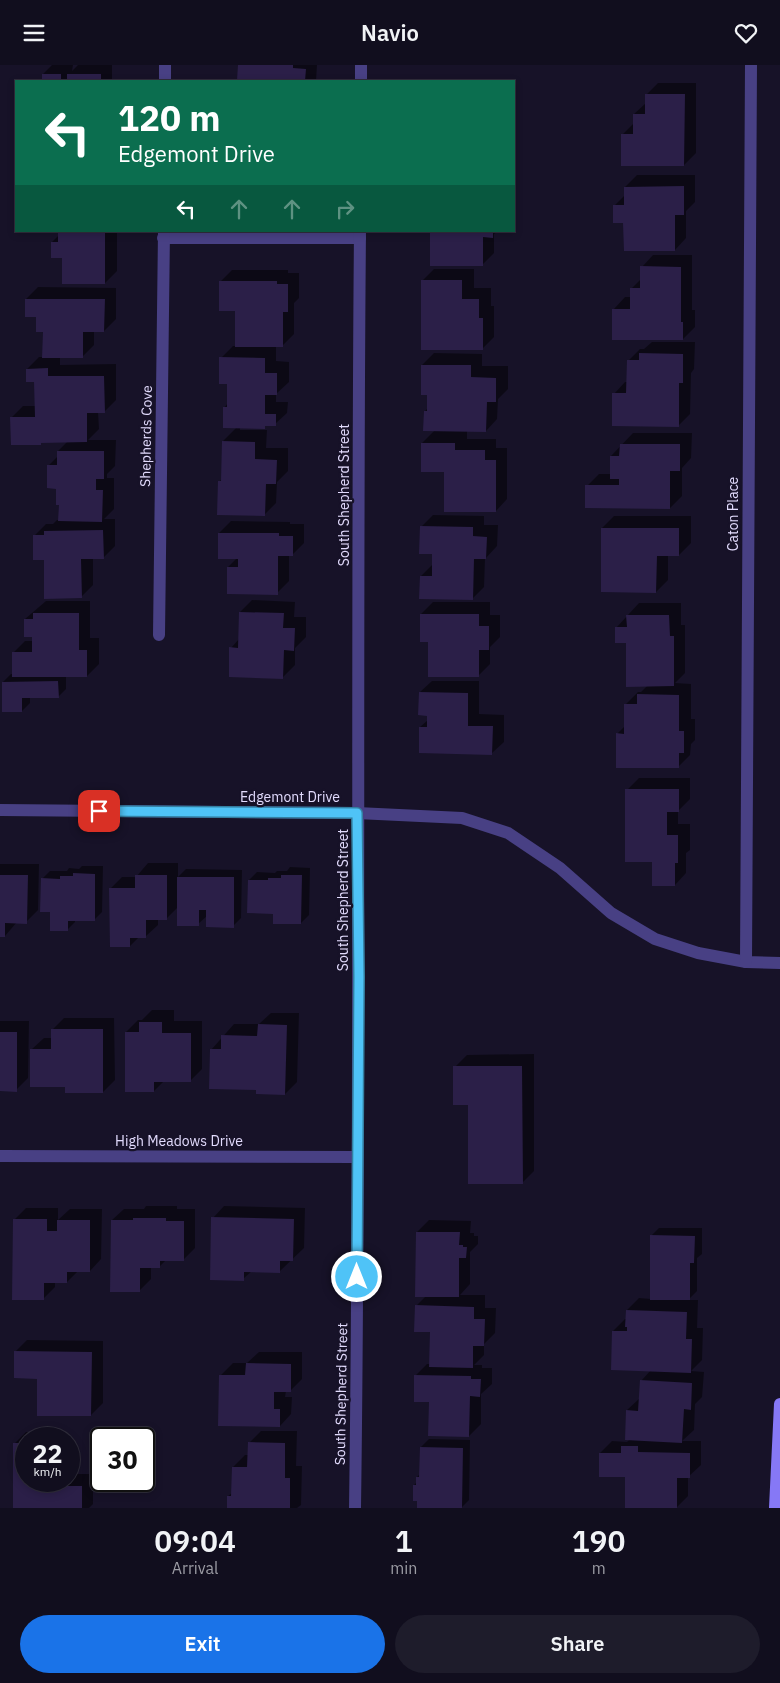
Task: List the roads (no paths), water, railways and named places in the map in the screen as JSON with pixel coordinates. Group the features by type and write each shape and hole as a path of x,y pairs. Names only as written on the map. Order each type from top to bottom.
{"street":[{"path":"165,65 165,80"},
{"path":"361,65 361,80"},
{"name":"Caton Place","path":"746,962 751,65"},
{"name":"Shepherds Cove","path":"159,635 164,235 360,235"},
{"name":"South Shepherd Street","path":"355,1508 359,977 357,813 360,235"},
{"name":"Edgemont Drive","path":"0,810 357,813 462,818 508,833 560,867 611,913 655,939 698,953 746,962 780,963"},
{"name":"High Meadows Drive","path":"0,1156 357,1157"},
{"path":"775,1508 780,1404"}]}
